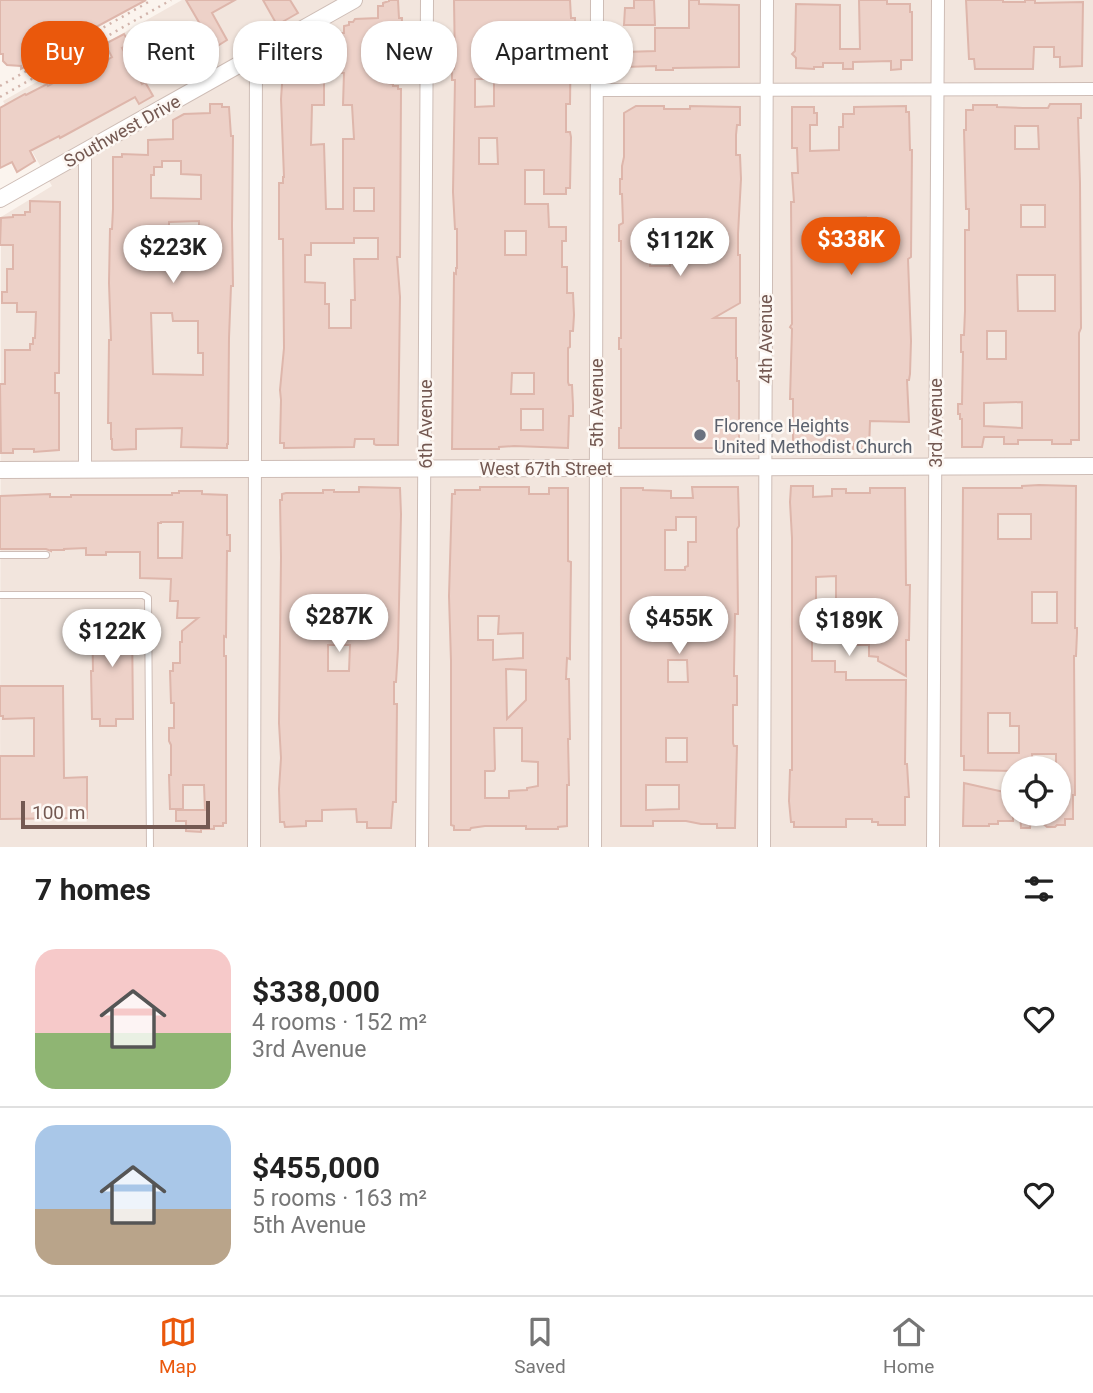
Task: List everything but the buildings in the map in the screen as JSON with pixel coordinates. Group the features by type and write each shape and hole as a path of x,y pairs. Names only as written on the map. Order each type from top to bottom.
{"street":[{"name":"Southwest Drive","path":"318,21 354,0"},
{"name":"6th Avenue","path":"422,847 427,0"},
{"name":"5th Avenue","path":"595,847 597,0"},
{"name":"4th Avenue","path":"764,847 767,0"},
{"name":"3rd Avenue","path":"933,847 938,0"},
{"name":"Southwest Drive","path":"0,198 233,69"},
{"path":"254,847 257,84"},
{"path":"597,90 1093,89"},
{"path":"85,152 85,470"},
{"name":"West 67th Street","path":"0,470 1093,466"}],"lane":[{"path":"0,555 47,555"},
{"path":"0,595 143,595 148,598 150,847"}],"path":[{"path":"0,86 152,0"},
{"path":"0,97 172,0"}],"shaded area":[{"path":"182,0 1093,0 1093,847 0,847 1,217 52,186 3,101 33,84 109,84 109,41 123,33 123,84 219,84 219,21 145,21"}],"place":[{"name":"Florence Heights United Methodist Church","path":"700,435"}]}
